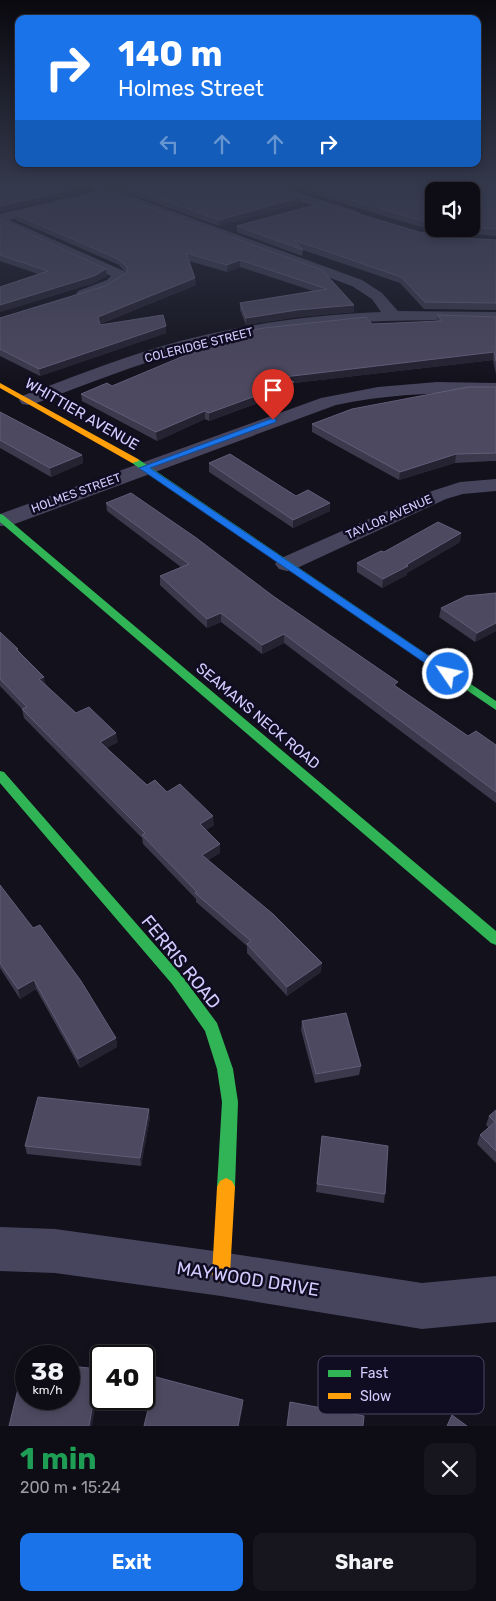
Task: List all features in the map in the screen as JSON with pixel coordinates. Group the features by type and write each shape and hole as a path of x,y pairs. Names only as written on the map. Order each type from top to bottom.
{"street":[{"path":"68,251 120,276 112,283 72,297"},
{"path":"269,251 357,283 377,296 395,317"},
{"name":"COLERIDGE STREET","path":"28,400 137,360 216,338 308,322 452,315 496,317"},
{"name":"WHITTIER AVENUE","path":"0,385 123,453 496,706"},
{"name":"HOLMES STREET","path":"2,518 337,399 396,390 440,387 496,388"},
{"name":"TAYLOR AVENUE","path":"287,564 439,495 460,488 496,485"},
{"name":"SEAMANS NECK ROAD","path":"2,518 496,939"},
{"name":"FERRIS ROAD","path":"0,775 177,980 212,1028 225,1069 230,1102 221,1274"},
{"name":"MAYWOOD DRIVE","path":"0,1249 55,1251 221,1274 422,1306 496,1299"}],"building":[{"path":"0,251 66,251 106,269 94,276 0,305 0,287 48,271 0,255"},
{"path":"99,251 268,251 322,270 354,305 297,310 246,318 240,303 327,289 240,260 227,265 186,253 195,278 98,317 100,325 163,315 166,326 39,369 0,349 0,318 105,286 126,273 128,268 118,259"},
{"path":"324,251 496,251 496,303 425,302 401,277"},
{"path":"437,315 496,317 496,361 494,352 284,377 294,382 209,413 205,411 156,432 81,394 107,383 112,386 241,332 366,317 372,324 442,321"},
{"path":"468,387 496,387 496,453 456,454 400,472 312,424 352,409"},
{"path":"0,412 82,455 50,468 0,440"},
{"path":"230,454 296,496 308,490 330,503 293,520 209,463"},
{"path":"131,493 195,537 273,596 398,682 394,685 468,736 476,731 496,745 496,792 284,634 262,645 221,613 207,619 160,576 189,564 106,503"},
{"path":"438,522 461,533 406,565 408,566 383,579 357,563 381,551 384,552"},
{"path":"496,593 496,623 477,633 441,608 466,596"},
{"path":"0,632 44,677 39,679 76,713 89,707 116,733 100,742 147,785 155,780 167,792 180,784 213,816 200,824 220,844 202,855 273,914 322,963 287,987 247,944 251,941 195,893 197,892 142,835 145,833 22,709 27,707 0,679"},
{"path":"0,885 33,928 40,925 81,981 116,1038 78,1059 34,980 18,989 0,963"},
{"path":"346,1013 361,1066 316,1074 302,1021"},
{"path":"38,1097 149,1109 140,1158 25,1146"},
{"path":"496,1110 496,1151 480,1135 495,1122 489,1116"},
{"path":"322,1136 388,1146 385,1194 317,1184"},
{"path":"80,1367 90,1368 90,1410 92,1410 89,1426 9,1426 15,1401 15,1410 80,1410"},
{"path":"156,1377 243,1400 238,1426 144,1426 148,1410 155,1410"},
{"path":"290,1402 318,1407 318,1414 353,1414 364,1416 363,1426 287,1426"},
{"path":"452,1415 467,1426 447,1426"}],"traffic: fast":[{"path":"135,461 496,706"},
{"path":"0,517 496,939"},
{"path":"0,775 177,980 212,1028 225,1069 230,1102 226,1187"}],"traffic: slow":[{"path":"0,385 135,461"},
{"path":"221,1274 226,1187"}],"route":[{"path":"273,420 144,468 448,674"}]}
